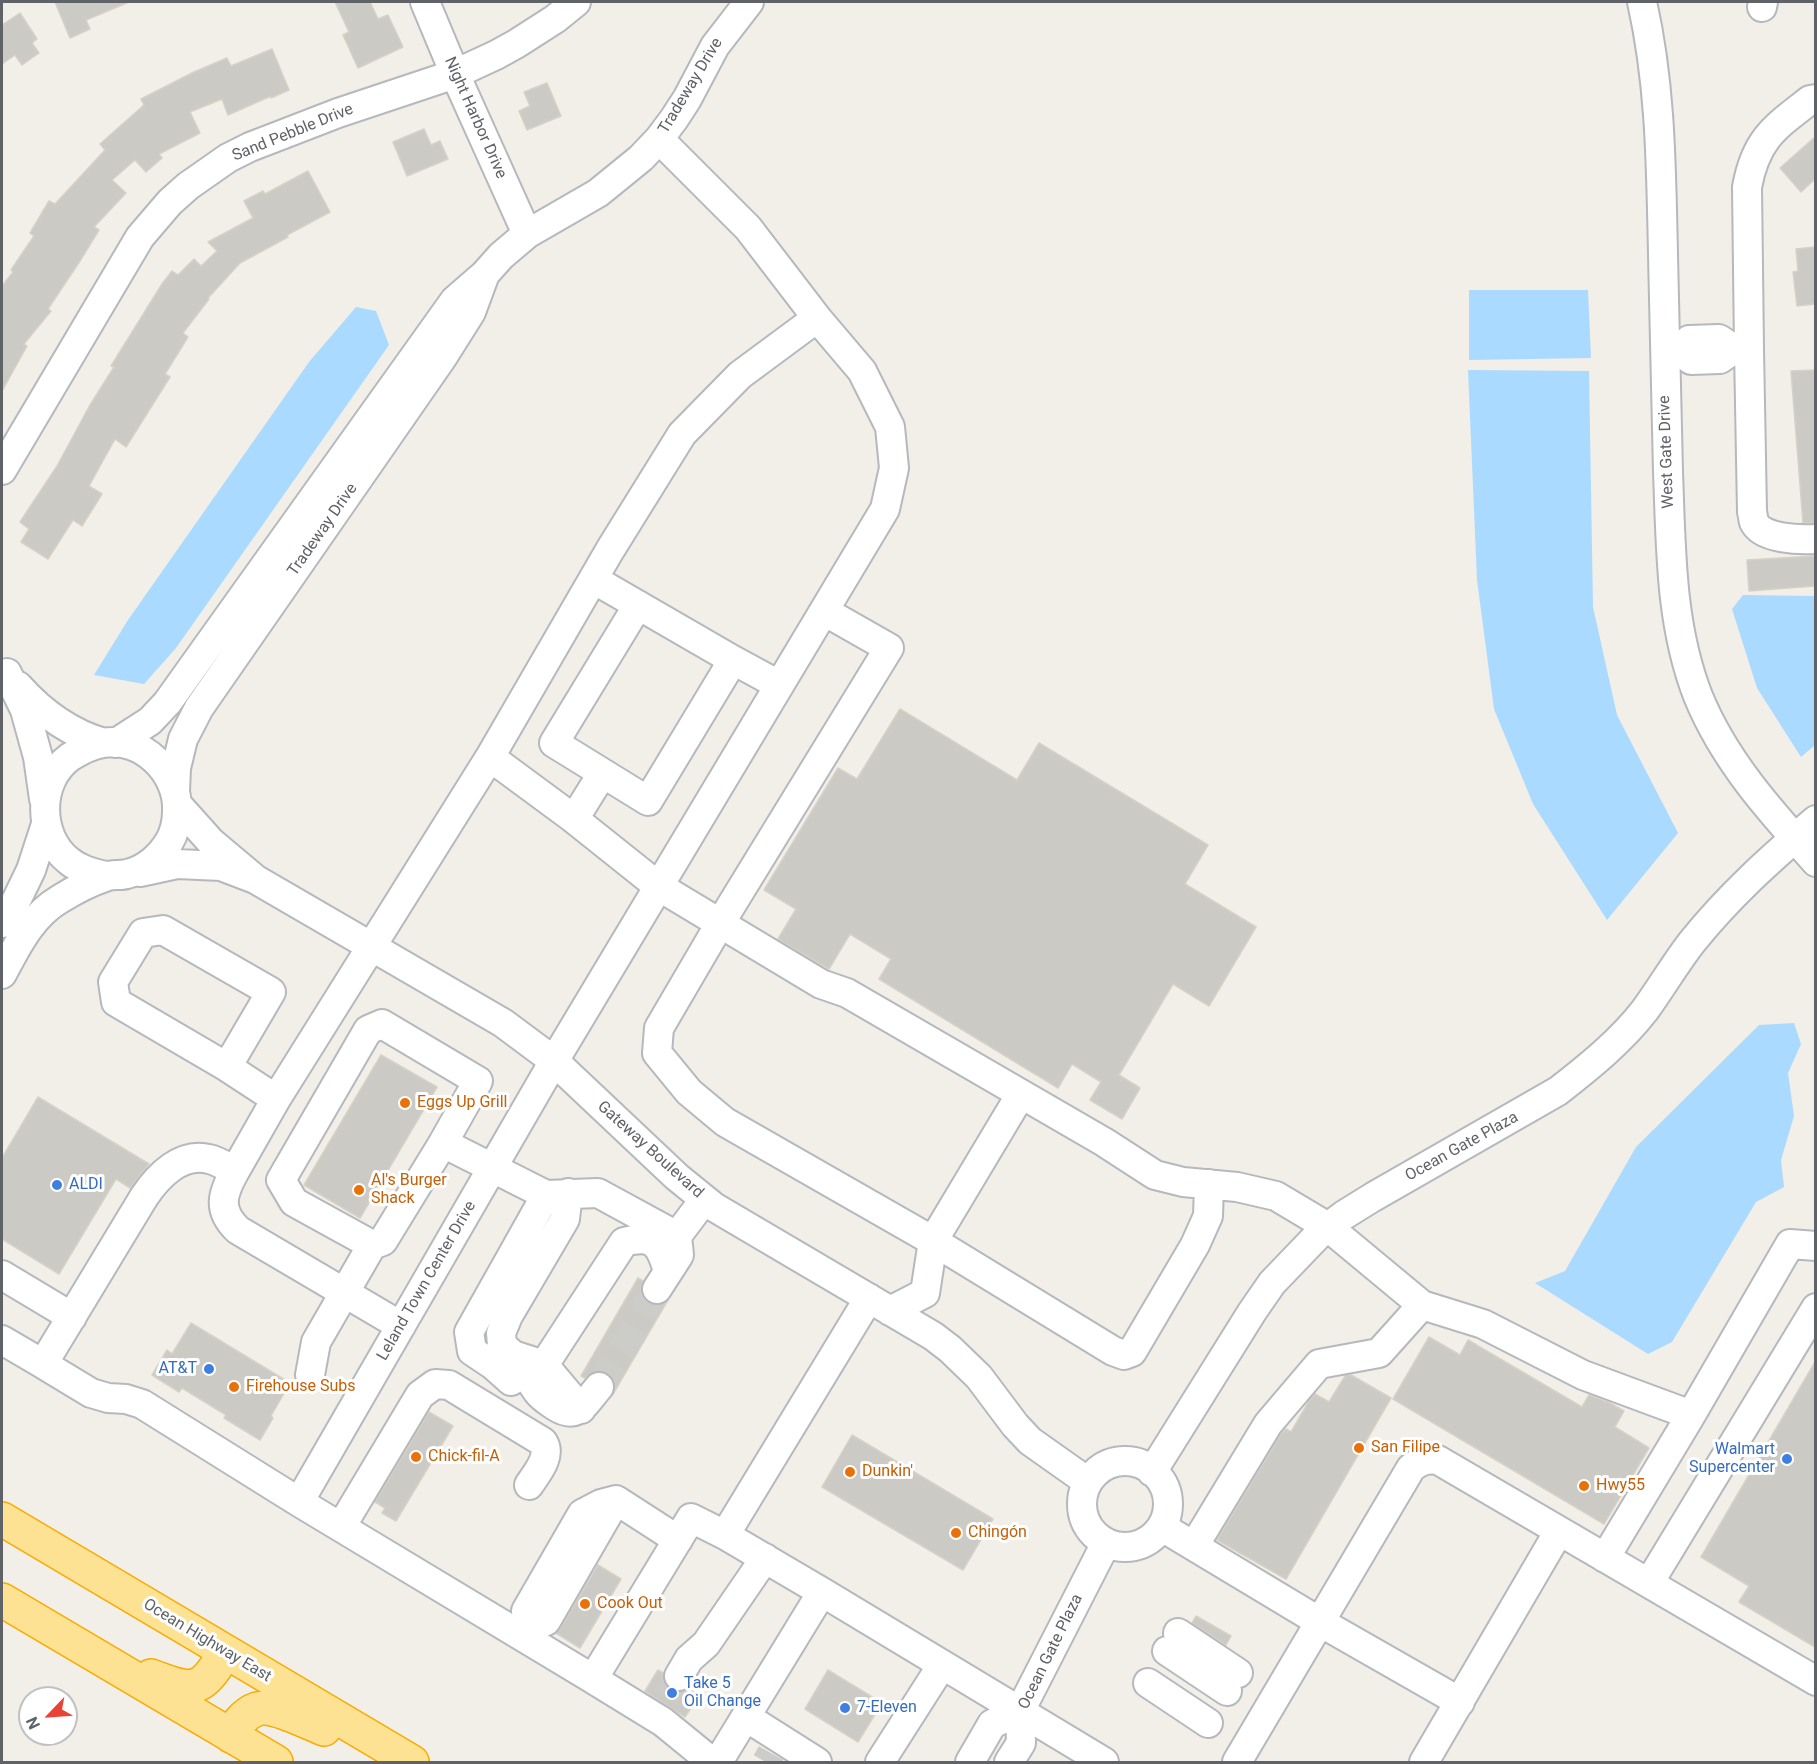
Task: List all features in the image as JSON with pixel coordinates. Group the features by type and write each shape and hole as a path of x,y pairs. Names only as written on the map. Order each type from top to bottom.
{"highway":[{"name":"Ocean Highway East","path":"3,1521 411,1762"},
{"path":"2,1600 276,1762"},
{"path":"93,1654 179,1687 192,1687 203,1682 213,1672 225,1653"},
{"path":"231,1736 244,1717 256,1709 264,1708 411,1762"}],"street":[{"name":"Night Harbor Drive","path":"425,2 527,234"},
{"name":"Sand Pebble Drive","path":"2,470 140,237 170,202 188,186 228,158 250,147 338,113 455,74 516,44 555,19 576,2"},
{"name":"Tradeway Drive","path":"110,743 150,721 167,703 455,300 527,234 598,193 641,158 659,139 687,99 715,46 749,2"},
{"name":"West Gate Drive","path":"1642,2 1651,43 1661,145 1671,350 1671,568 1676,615 1685,657 1698,696 1716,734 1738,770 1766,807 1805,829 1815,862"},
{"path":"1815,99 1810,100 1774,128 1765,139 1750,169 1747,187 1741,349 1752,512 1755,523 1764,532 1785,538 1815,539"},
{"name":"Leland Town Center Drive","path":"299,1502 554,1061 885,509 894,468 890,427 862,371 817,318 748,228 659,139"},
{"name":"Tradeway Drive","path":"176,798 176,768 183,739 199,708 442,358 471,312 485,274"},
{"path":"401,1326 238,1230 225,1213 223,1200 227,1186 276,1099 490,757 593,579 682,434 741,375 817,318"},
{"path":"1671,350 1691,360 1720,359 1741,349"},
{"path":"593,579 779,685"},
{"path":"638,605 554,743 648,801 734,660"},
{"path":"824,611 889,648 721,922 659,1028 657,1053 689,1092 725,1122 933,1241 1113,1351 1124,1355 1132,1352 1195,1245 1208,1216 1209,1184"},
{"path":"2,974 35,919 58,900 116,875 144,868 159,856 170,841 177,823 176,798 167,773 153,758 136,747 86,738 67,728 34,705 4,669"},
{"path":"4,669 25,710 38,757 45,813 54,843 68,860 85,871 116,875 177,864 221,866 255,879"},
{"path":"2,923 31,870 51,780 64,762 83,749 110,743"},
{"path":"490,757 574,819 658,886 821,984 847,993 1104,1142 1155,1175 1183,1182 1237,1186 1276,1196 1328,1227 1422,1305 1483,1324 1583,1375 1691,1415"},
{"path":"574,819 602,774"},
{"path":"176,798 211,842 255,879"},
{"name":"Ocean Gate Plaza","path":"1152,1472 1252,1312 1272,1283 1294,1258 1320,1233 1373,1197 1542,1101 1585,1070 1644,1011 1691,944 1721,908 1767,861 1805,829"},
{"name":"Gateway Boulevard","path":"255,879 503,1023 554,1061 677,1178 704,1200 933,1336 950,1349 979,1377 1030,1441 1088,1482"},
{"path":"227,1067 271,992 163,930 143,933 113,982 116,1002 227,1067 276,1099"},
{"path":"310,1375 316,1342 372,1245 383,1241 478,1081 381,1024 368,1030 281,1180 294,1202 372,1245"},
{"path":"302,1058 340,1079"},
{"path":"724,1535 880,1304 925,1293 933,1241 1021,1094"},
{"path":"443,1143 492,1168 557,1194 598,1193 677,1236"},
{"path":"43,1364 144,1197 162,1174 186,1159 196,1157 210,1159 235,1171"},
{"path":"520,1376 513,1355 502,1345 501,1333 508,1316 565,1219 557,1194"},
{"path":"557,1194 469,1332 472,1351 520,1376 563,1412 576,1412 599,1387"},
{"path":"520,1376 624,1242 640,1238 656,1244 663,1254 663,1280 679,1255 677,1236 704,1200"},
{"path":"1605,1558 1790,1244 1815,1246"},
{"path":"2,1275 72,1317"},
{"path":"1194,1546 1268,1424 1319,1364 1379,1353 1422,1305"},
{"path":"1648,1583 1815,1308"},
{"path":"2,1340 91,1393 142,1404 341,1527 528,1632 593,1679 665,1697 712,1762"},
{"path":"341,1527 420,1395 435,1384 449,1385 543,1442 547,1452 529,1485"},
{"path":"1237,1762 1412,1468 1420,1461 1430,1458 1438,1460 1815,1681"},
{"path":"1118,1462 1130,1462 1142,1465 1152,1472 1160,1480 1165,1490 1166,1513 1162,1527 1144,1542 1132,1546 1118,1547 1106,1543 1094,1534 1086,1523 1082,1509 1083,1495 1088,1482 1096,1472 1118,1462"},
{"path":"528,1632 526,1611 582,1514 601,1504 616,1500 678,1540"},
{"path":"593,1679 691,1518 765,1558 1104,1762"},
{"path":"1162,1527 1320,1622 1460,1702"},
{"path":"1424,1762 1559,1531"},
{"name":"Ocean Gate Plaza","path":"1010,1762 1022,1743 1020,1711 1106,1543"},
{"path":"665,1697 690,1659 706,1644 765,1558"},
{"path":"718,1762 822,1592"},
{"path":"1172,1642 1232,1682"},
{"path":"880,1762 942,1665"},
{"path":"1148,1683 1208,1724"},
{"path":"969,1762 992,1724 1020,1711"},
{"path":"746,1717 776,1746 808,1760"}],"water":[{"path":"1469,290 1588,290 1591,358 1469,360"},
{"path":"356,307 376,311 389,345 176,648 144,684 94,675 128,620 309,362"},
{"path":"1468,370 1589,371 1593,607 1617,715 1678,833 1607,920 1533,804 1494,709 1477,580"},
{"path":"1743,595 1815,596 1815,745 1801,757 1757,688 1732,609"},
{"path":"1794,1023 1801,1044 1788,1073 1794,1116 1781,1160 1784,1187 1756,1202 1672,1342 1648,1354 1535,1283 1565,1271 1636,1147 1759,1025"}],"building":[{"path":"55,2 129,2 86,20 90,29 70,38"},
{"path":"335,2 370,2 378,19 388,15 403,47 358,68 343,35 349,32"},
{"path":"20,13 37,39 32,43 39,53 22,65 15,55 2,64 2,25"},
{"path":"272,49 289,90 228,115 222,99 190,112 200,133 159,154 162,158 146,172 135,160 112,180 126,193 94,227 99,230 48,309 51,311 24,344 27,346 2,391 2,286 34,236 30,233 49,201 55,204 105,150 100,144 144,105 141,99 227,58 231,66"},
{"path":"547,83 561,116 527,130 519,111 530,106 524,92"},
{"path":"424,129 431,145 440,141 448,159 407,176 393,142"},
{"path":"1815,137 1815,179 1801,192 1780,168"},
{"path":"308,171 330,212 240,263 208,298 183,333 188,337 165,374 170,377 126,447 115,439 89,486 102,494 82,526 73,520 48,559 21,542 29,529 20,522 57,466 90,405 114,367 111,366 172,271 178,275 194,259 201,266 217,251 208,242 253,218 244,201 263,191 265,194"},
{"path":"1815,247 1815,304 1797,306 1793,272 1798,271 1796,249"},
{"path":"1815,370 1815,523 1803,523 1791,371"},
{"path":"1815,556 1815,586 1749,591 1747,560"},
{"path":"900,709 1017,780 1039,743 1208,845 1185,884 1256,927 1209,1006 1173,984 1119,1075 1140,1088 1122,1119 1090,1100 1101,1082 1072,1064 1058,1088 879,979 891,959 850,934 829,969 778,939 796,909 764,890 838,768 857,779"},
{"path":"381,1055 437,1087 360,1218 304,1185"},
{"name":"ALDI","path":"38,1097 149,1164 130,1188 116,1179 59,1274 2,1239 2,1158"},
{"path":"638,1278 643,1281 642,1296 648,1302 657,1305 664,1304 668,1300 613,1394 615,1382 609,1374 601,1371 593,1372 585,1378 581,1376"},
{"path":"191,1323 290,1383 260,1440 224,1418 226,1415 182,1388 179,1392 152,1375 167,1350 172,1354"},
{"path":"1429,1337 1460,1355 1468,1340 1582,1407 1589,1395 1624,1411 1615,1427 1649,1448 1604,1524 1393,1399"},
{"name":"Walmart Supercenter","path":"1815,1362 1815,1647 1739,1602 1749,1586 1701,1557"},
{"path":"1351,1375 1391,1398 1286,1579 1217,1540 1281,1434 1286,1429 1291,1432 1315,1394 1329,1402 1345,1376"},
{"name":"Chick-fil-A","path":"429,1412 453,1426 396,1521 382,1513 385,1508 375,1502"},
{"path":"852,1435 993,1519 963,1570 822,1487"},
{"name":"Cook Out","path":"598,1565 621,1579 580,1648 556,1633"},
{"path":"1196,1616 1231,1636 1226,1645 1192,1623"},
{"name":"Take 5 Oil Change","path":"658,1670 663,1673 664,1684 670,1690 679,1692 689,1689 699,1696 685,1717 645,1691"},
{"path":"828,1670 882,1703 858,1742 805,1709"}],"tunnel":[{"path":"599,1387 657,1289"},
{"path":"665,1698 679,1676"},
{"path":"766,1762 771,1753"}],"place":[{"name":"Eggs Up Grill","path":"405,1103"},
{"name":"ALDI","path":"57,1185"},
{"name":"Al's Burger Shack","path":"359,1190"},
{"name":"AT&T","path":"209,1369"},
{"name":"Firehouse Subs","path":"234,1387"},
{"name":"San Filipe","path":"1359,1448"},
{"name":"Chick-fil-A","path":"416,1457"},
{"name":"Walmart Supercenter","path":"1787,1459"},
{"name":"Dunkin'","path":"850,1472"},
{"name":"Hwy55","path":"1584,1486"},
{"name":"Chingón","path":"956,1533"},
{"name":"Cook Out","path":"585,1604"},
{"name":"Take 5 Oil Change","path":"672,1693"},
{"name":"7-Eleven","path":"845,1708"}]}
